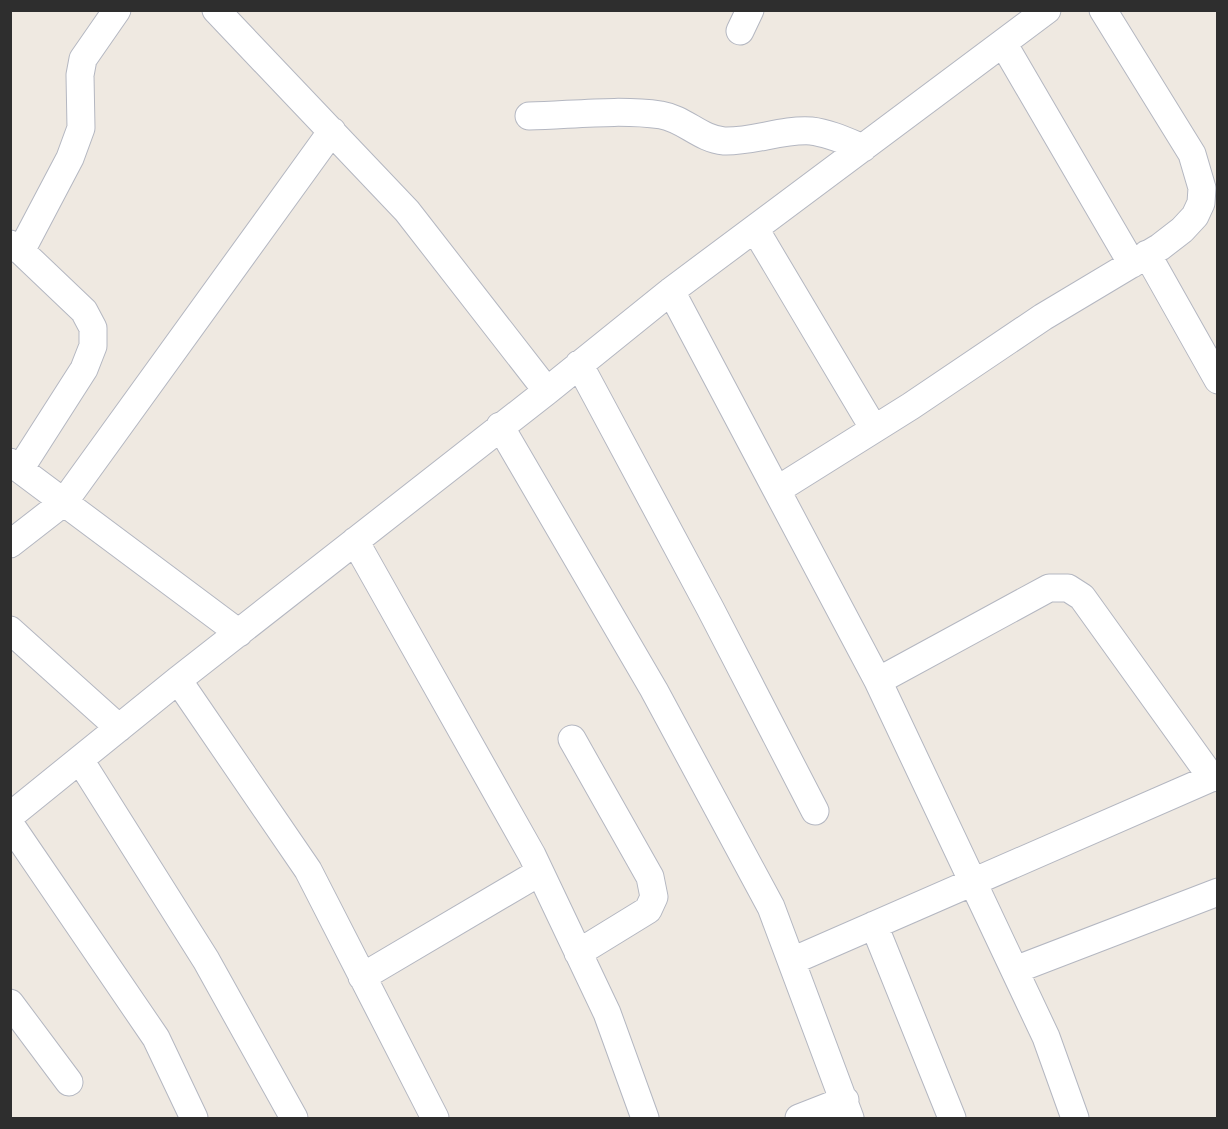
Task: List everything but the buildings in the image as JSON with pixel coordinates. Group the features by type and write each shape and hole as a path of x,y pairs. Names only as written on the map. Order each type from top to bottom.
{"street":[{"path":"117,10 83,60 80,75 81,128 70,158 16,247 84,311 93,328 93,346 84,369 15,465 239,633"},
{"path":"216,10 407,211 547,391"},
{"path":"10,816 178,680 671,291 1047,10"},
{"path":"777,490 1043,317 1139,259 1182,230 1195,216 1201,202 1202,188 1192,154 1102,10"},
{"path":"1003,43 1218,380"},
{"path":"529,116 633,113 679,120 709,138 724,141 810,131 837,137 863,148"},
{"path":"10,544 64,502 332,131"},
{"path":"755,229 874,429"},
{"path":"671,291 878,681 1046,1037 1075,1119"},
{"path":"579,364 710,608 815,811"},
{"path":"500,426 654,690 771,907 847,1109 799,1119"},
{"path":"355,541 540,872 607,1013 645,1119"},
{"path":"792,962 1215,777 1082,597 1068,588 1049,588 878,681"},
{"path":"10,630 119,728"},
{"path":"178,680 308,870 435,1119"},
{"path":"572,739 650,877 654,897 648,910 578,953"},
{"path":"80,760 206,960 294,1119"},
{"path":"10,824 156,1038 194,1119"},
{"path":"362,976 540,872"},
{"path":"1015,970 1218,892"},
{"path":"874,926 952,1119"},
{"path":"10,1003 69,1082"}]}
